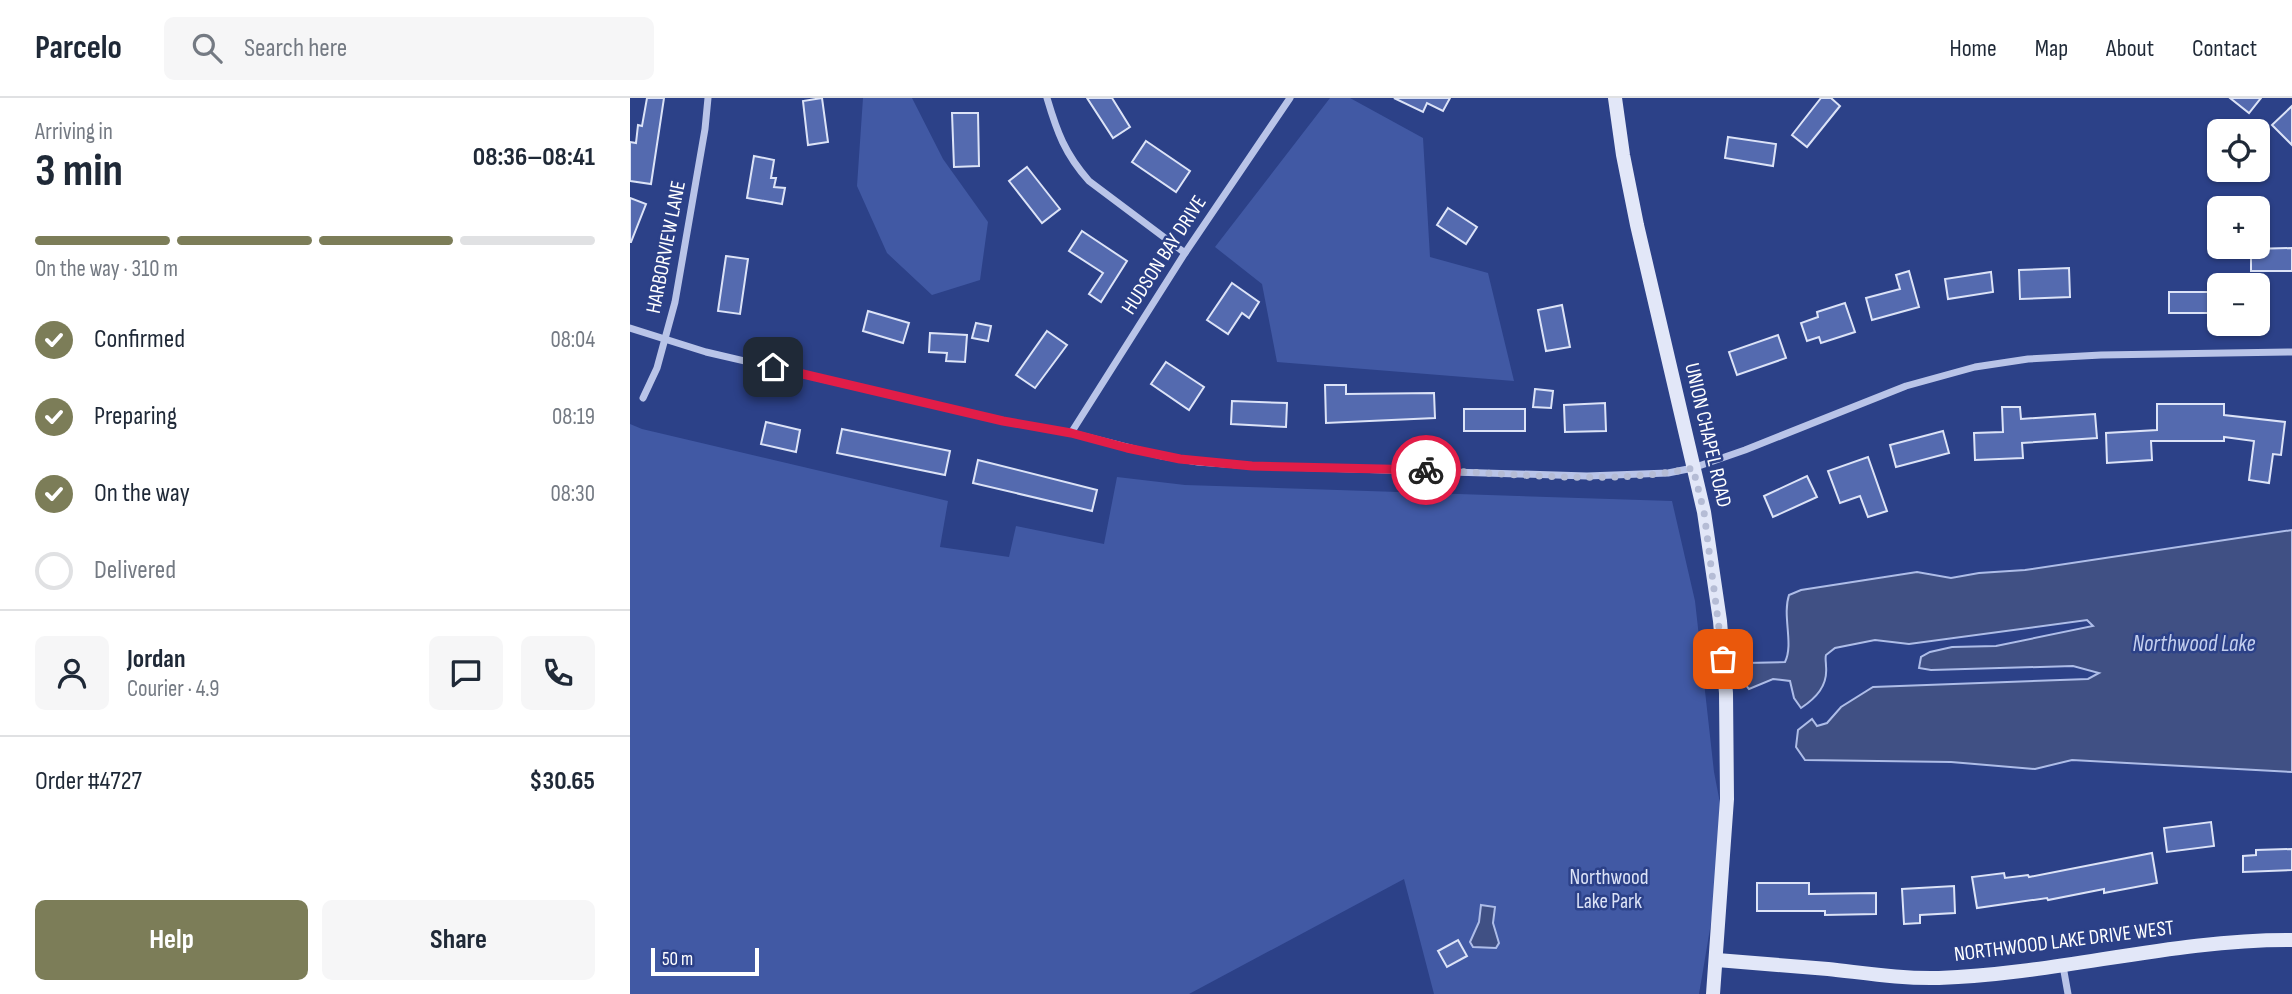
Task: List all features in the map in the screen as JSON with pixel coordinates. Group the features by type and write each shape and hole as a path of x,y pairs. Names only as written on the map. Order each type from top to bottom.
{"street":[{"name":"HARBORVIEW LANE","path":"643,398 666,339 693,204 708,98"},
{"path":"1048,98 1058,136 1077,168 1111,198 1185,253"},
{"name":"HUDSON BAY DRIVE","path":"1071,433 1185,253 1290,98"},
{"name":"UNION CHAPEL ROAD","path":"1615,98 1637,225 1704,512 1720,621 1726,693 1727,811 1713,994"},
{"path":"630,328 706,352 1003,421 1071,433 1162,456 1198,462 1587,476 1668,473 1693,468 1810,425 1873,398 1975,367 2028,359 2101,355 2292,352"},
{"name":"NORTHWOOD LAKE DRIVE WEST","path":"1717,960 1884,977 1938,978 2063,966 2145,951 2250,941 2292,940"},
{"path":"2063,966 2068,994"}],"green space":[{"path":"863,98 912,98 943,159 988,222 980,280 932,295 887,253 857,186"},
{"path":"1330,98 1350,98 1423,138 1430,257 1488,273 1514,381 1277,362 1262,284 1215,247"},
{"name":"Northwood Lake Park","path":"630,424 948,501 940,547 1009,557 1016,526 1104,544 1117,477 1185,485 1672,501 1695,601 1714,772 1726,834 1699,994 1434,994 1404,879 1189,994 630,994"}],"water":[{"name":"Northwood Lake","path":"2292,530 2292,772 2072,760 2035,769 1951,762 1805,760 1796,747 1798,730 1812,719 1817,726 1827,723 1841,707 1873,687 2088,679 2099,673 2073,666 1931,670 1919,668 1921,657 1930,652 1952,647 1996,646 2093,626 2087,620 1909,644 1875,640 1835,648 1826,655 1823,685 1816,696 1801,708 1794,698 1790,681 1773,679 1749,689 1741,679 1740,667 1746,663 1785,662 1788,647 1787,603 1789,595 1801,590 1917,572 1951,578 2025,570"},
{"path":"1481,905 1495,907 1493,923 1499,943 1496,948 1473,947 1470,942 1479,922"}],"building":[{"path":"647,98 664,98 651,184 630,181 630,142 636,143 638,125 642,126"},
{"path":"822,98 828,142 808,145 803,101"},
{"path":"1087,98 1112,98 1130,127 1113,138"},
{"path":"1394,98 1450,98 1443,111 1427,103 1423,112"},
{"path":"1821,98 1831,98 1840,106 1807,147 1792,135"},
{"path":"2230,98 2261,98 2249,113"},
{"path":"2292,106 2292,145 2272,125"},
{"path":"952,113 978,113 979,166 954,167"},
{"path":"1728,137 1776,144 1773,166 1725,158"},
{"path":"1146,141 1190,171 1176,192 1132,162"},
{"path":"754,156 774,160 771,178 776,178 774,187 785,188 782,204 747,198"},
{"path":"1027,167 1060,209 1042,223 1009,181"},
{"path":"630,198 646,204 631,242 630,242"},
{"path":"1448,208 1477,227 1466,244 1437,225"},
{"path":"1082,231 1127,261 1101,302 1089,294 1103,273 1069,251"},
{"path":"2292,248 2292,271 2251,271 2251,259 2270,259 2270,249"},
{"path":"726,256 748,259 740,314 718,311"},
{"path":"2069,268 2070,297 2020,299 2019,270"},
{"path":"1909,271 1919,307 1872,320 1866,298 1900,289 1896,275"},
{"path":"1991,272 1993,292 1948,299 1945,279"},
{"path":"1232,283 1259,302 1249,318 1242,313 1228,334 1207,320"},
{"path":"2169,292 2207,292 2207,313 2169,313"},
{"path":"1845,303 1855,332 1821,343 1819,337 1807,341 1801,323 1818,317 1817,312"},
{"path":"1562,305 1570,347 1546,351 1538,310"},
{"path":"868,311 909,323 903,343 863,331"},
{"path":"976,323 991,326 988,341 972,338"},
{"path":"1047,331 1067,345 1035,388 1016,375"},
{"path":"930,333 967,335 965,362 946,361 947,353 929,352"},
{"path":"1778,335 1786,358 1737,375 1729,352"},
{"path":"1166,362 1204,387 1189,410 1151,384"},
{"path":"1325,385 1346,385 1346,394 1434,393 1435,418 1326,423"},
{"path":"1535,389 1553,391 1551,408 1533,407"},
{"path":"1232,401 1287,403 1286,427 1231,424"},
{"path":"1605,403 1606,431 1565,432 1564,405"},
{"path":"2157,404 2224,404 2224,415 2285,422 2281,455 2273,454 2269,483 2249,480 2254,441 2224,437 2224,441 2151,441 2152,460 2107,463 2106,433 2157,430"},
{"path":"2002,407 2020,407 2021,419 2095,414 2097,438 2022,443 2023,458 1975,460 1974,433 2003,432"},
{"path":"1464,409 1525,409 1525,431 1464,431"},
{"path":"766,422 800,430 796,452 761,444"},
{"path":"842,429 950,451 945,475 837,453"},
{"path":"1943,431 1949,453 1896,467 1890,445"},
{"path":"1868,457 1887,511 1868,517 1860,496 1840,503 1828,471"},
{"path":"978,460 1097,490 1092,511 973,483"},
{"path":"1807,476 1817,497 1773,517 1764,496"},
{"path":"2211,822 2214,846 2167,852 2164,828"},
{"path":"2292,849 2292,870 2243,872 2243,856 2256,855 2256,850"},
{"path":"2152,853 2157,883 2104,893 2104,889 2048,900 1977,908 1972,877 2004,873 2005,878 2029,877"},
{"path":"1757,883 1809,883 1809,894 1876,893 1876,914 1825,915 1825,911 1757,911"},
{"path":"1954,886 1955,913 1920,915 1920,923 1904,924 1902,889"},
{"path":"1458,940 1467,956 1447,967 1438,951"}],"way so far":[{"path":"1426,470 1587,476 1668,473 1693,468 1704,512 1723,659"}],"route":[{"path":"773,367 1003,421 1071,433 1162,456 1198,462 1252,466 1426,470"}]}
